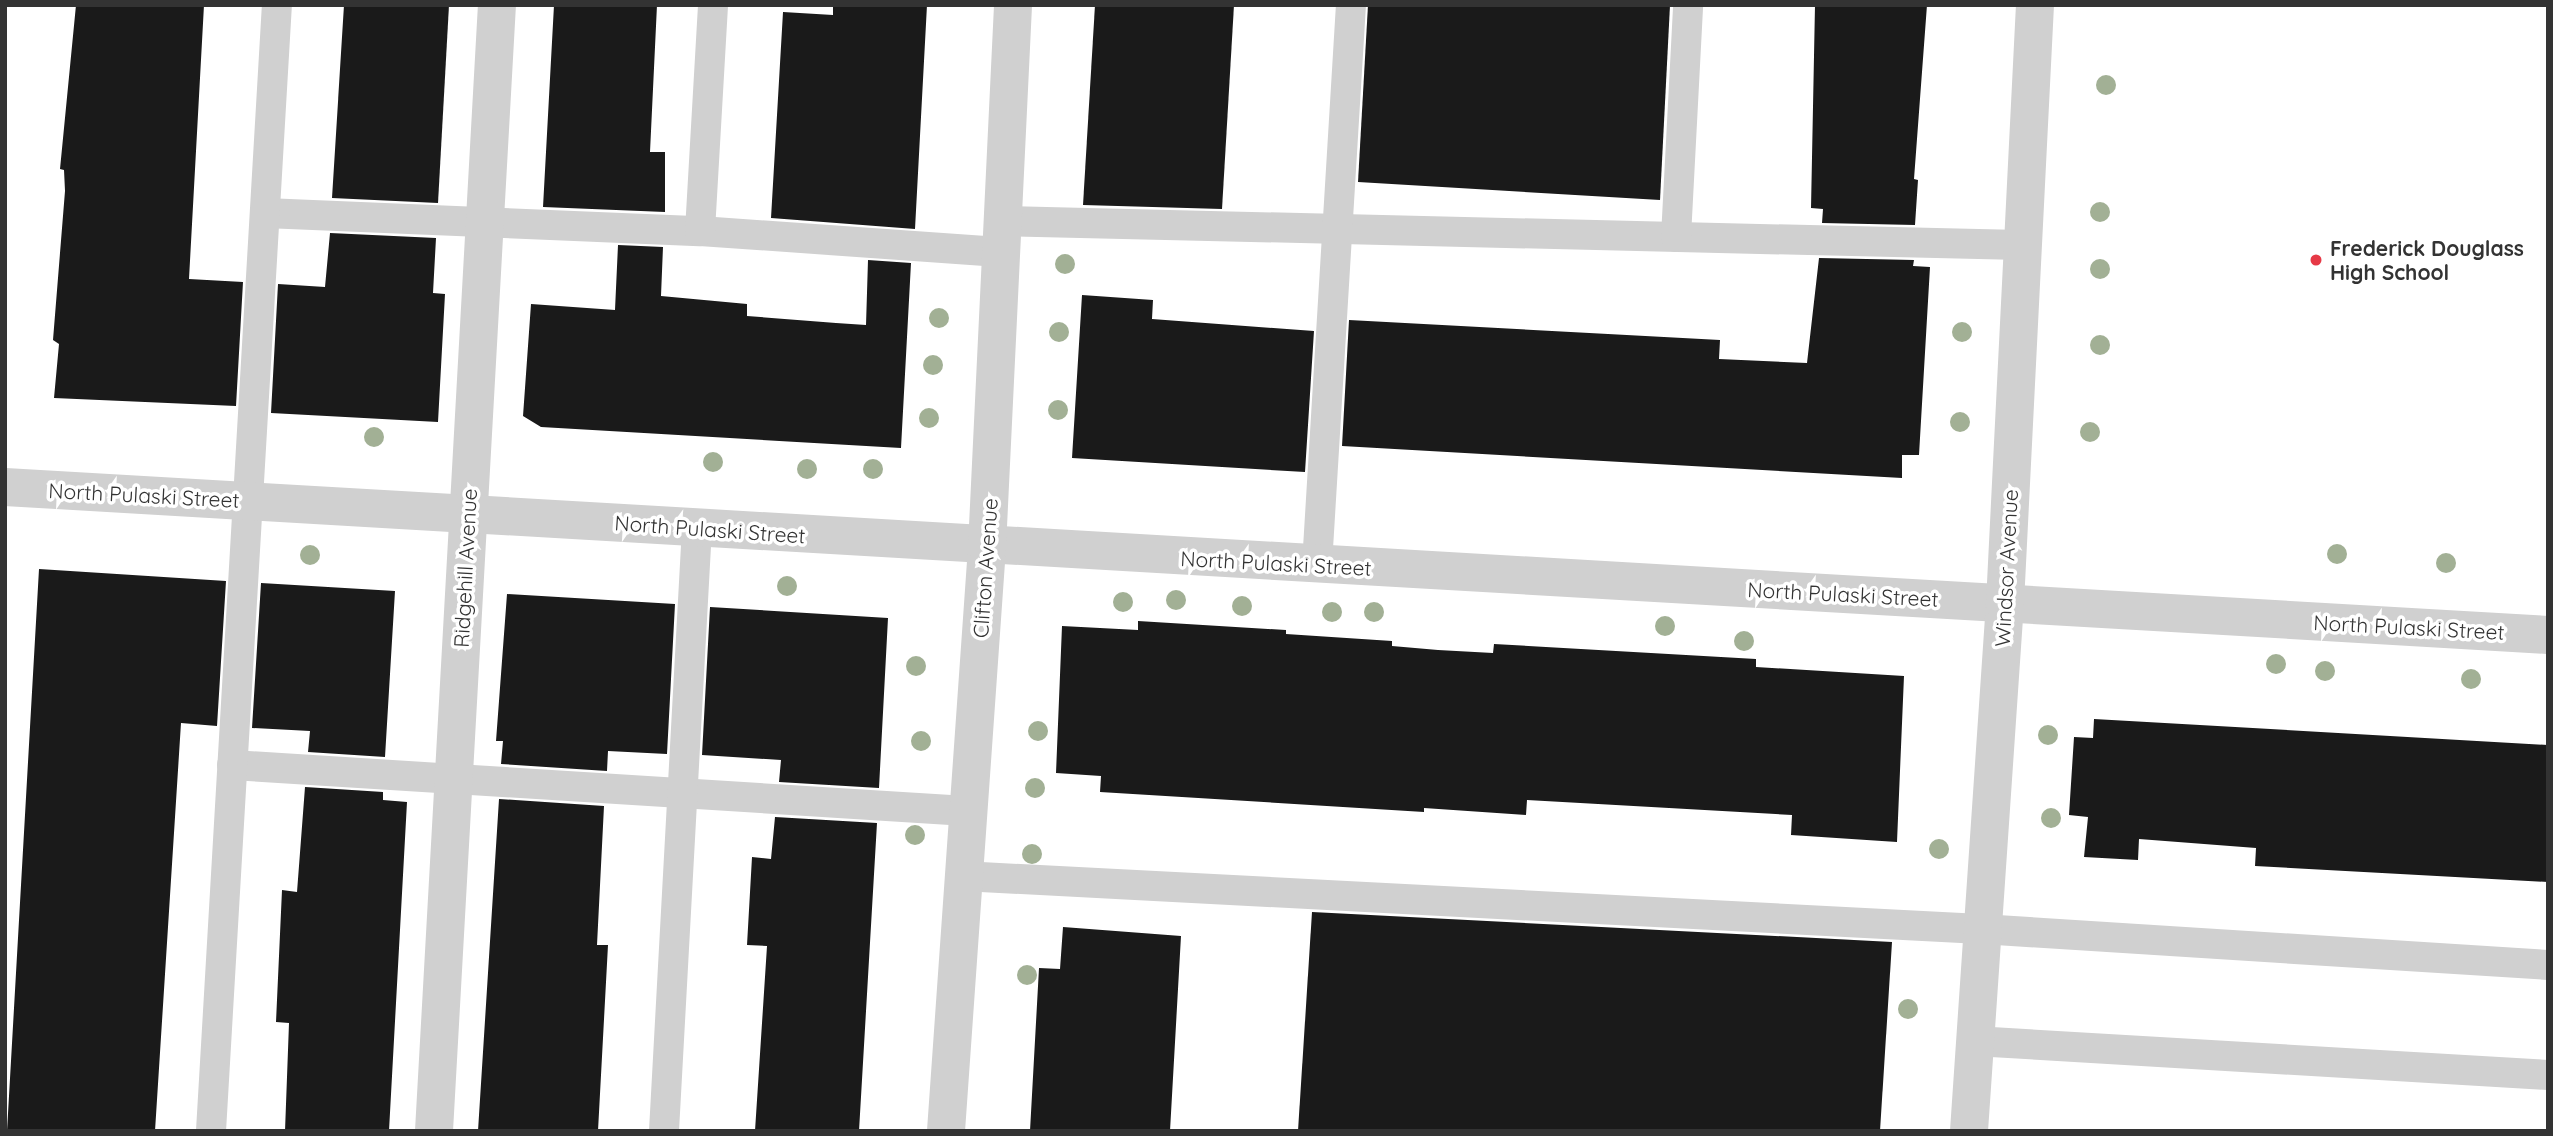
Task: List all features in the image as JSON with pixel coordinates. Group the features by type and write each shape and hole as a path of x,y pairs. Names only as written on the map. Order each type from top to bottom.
{"street":[{"name":"Ridgehill Avenue","path":"434,1131 497,5"},
{"name":"Clifton Avenue","path":"946,1131 962,876 988,547 1000,236 1013,5"},
{"name":"Windsor Avenue","path":"1969,1131 2005,603 2035,5"},
{"name":"North Pulaski Street","path":"5,487 468,512 988,547 2548,635"}],"lane":[{"path":"211,1131 277,5"},
{"path":"699,231 713,5"},
{"path":"1317,565 1335,229 1351,5"},
{"path":"1676,237 1688,5"},
{"path":"265,213 699,231 1000,236 1335,229 2021,245"},
{"path":"664,1131 697,528"},
{"path":"232,765 683,791 967,811"},
{"path":"962,876 1981,929 2548,965"},
{"path":"1974,1041 2548,1075"}],"building":[{"path":"76,5 204,5 189,279 243,282 236,406 54,398 59,344 53,340 65,191 64,170 60,169"},
{"path":"344,5 449,5 438,203 332,198"},
{"path":"554,5 657,5 650,152 665,152 665,212 543,207"},
{"path":"833,5 927,5 915,229 771,218 783,12 833,15"},
{"path":"1095,5 1234,5 1222,209 1083,205"},
{"path":"1368,5 1670,5 1660,200 1358,182"},
{"path":"1815,5 1927,5 1914,179 1918,180 1915,225 1822,223 1823,209 1811,208"},
{"path":"330,233 436,238 433,293 445,294 438,422 271,413 278,284 325,287"},
{"path":"618,245 663,247 661,296 747,304 747,316 866,325 868,260 911,263 901,448 541,427 523,416 531,304 615,310"},
{"path":"1819,258 1914,260 1913,266 1930,267 1919,455 1902,455 1902,478 1342,446 1349,320 1720,340 1719,359 1807,363"},
{"path":"1082,295 1153,300 1152,319 1314,331 1305,472 1072,458"},
{"path":"39,569 226,581 217,726 181,723 155,1131 7,1131"},
{"path":"261,583 395,591 385,757 308,752 310,731 252,728"},
{"path":"507,594 675,604 667,754 608,751 607,771 501,764 503,741 496,741"},
{"path":"710,607 888,618 879,788 779,782 781,760 702,755"},
{"path":"1138,621 1286,630 1286,634 1392,641 1392,646 1438,650 1493,653 1494,644 1756,659 1756,667 1904,676 1897,842 1791,835 1792,815 1527,800 1526,815 1424,808 1424,812 1100,792 1101,776 1056,773 1062,626 1138,630"},
{"path":"2094,719 2548,745 2548,882 2255,866 2256,848 2139,839 2138,860 2084,857 2088,817 2069,815 2074,737 2093,738"},
{"path":"305,787 383,792 383,800 407,802 389,1131 285,1131 289,1023 276,1022 282,890 297,892"},
{"path":"499,799 604,806 597,945 608,945 598,1131 478,1131"},
{"path":"775,817 877,823 859,1131 755,1131 767,946 747,945 752,857 771,859"},
{"path":"1312,912 1892,942 1880,1131 1298,1131"},
{"path":"1063,927 1181,936 1170,1131 1030,1131 1039,968 1060,969"}],"place":[{"name":"Frederick Douglass High School","path":"2316,260"}]}
